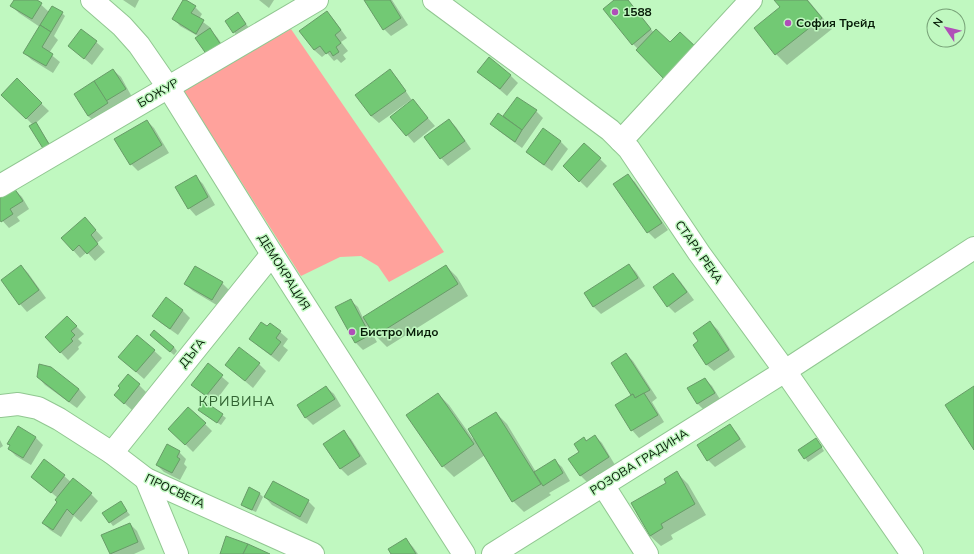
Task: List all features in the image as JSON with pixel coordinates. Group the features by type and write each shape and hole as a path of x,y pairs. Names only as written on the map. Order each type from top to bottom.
{"street":[{"name":"ДЕМОКРАЦИЯ","path":"92,0 122,26 139,45 168,87 272,254 464,554"},
{"name":"БОЖУР","path":"0,186 317,0"},
{"name":"СТАРА РЕКА","path":"434,0 610,130 629,149 699,253 785,371 912,554"},
{"path":"621,141 751,0"},
{"name":"РОЗОВА ГРАДИНА","path":"493,554 785,371 974,248"},
{"name":"ДЪГА","path":"112,453 272,254"},
{"name":"ПРОСВЕТА","path":"0,406 18,404 38,408 59,419 112,453 146,479 313,554"},
{"path":"146,479 177,554"},
{"path":"603,485 647,554"}],"shaded area":[{"path":"291,29 444,252 389,282 378,266 361,256 340,257 301,276 183,90"}],"building":[{"path":"14,0 37,0 42,3 32,19 10,6"},
{"path":"183,0 186,0 196,6 191,13 204,20 196,34 172,19"},
{"path":"364,0 390,0 401,18 383,30"},
{"path":"614,0 628,0 651,29 632,45 603,9"},
{"name":"София Трейд","path":"774,0 807,0 822,18 775,55 754,28 780,7"},
{"path":"52,6 63,12 51,32 40,25"},
{"path":"327,11 341,30 335,35 341,43 336,47 339,52 333,56 330,51 326,54 320,46 314,50 299,31"},
{"path":"238,12 246,24 233,33 225,21"},
{"path":"40,25 51,32 42,47 53,54 46,66 23,53"},
{"path":"210,28 221,45 207,55 195,38"},
{"path":"81,29 97,41 84,59 68,46"},
{"path":"656,29 670,42 680,32 697,48 665,80 636,50"},
{"path":"489,57 511,75 500,89 477,72"},
{"path":"113,69 126,89 106,101 94,81"},
{"path":"390,69 406,91 371,116 355,95"},
{"path":"17,78 42,103 26,119 1,95"},
{"path":"94,81 108,103 88,116 74,94"},
{"path":"517,97 537,110 522,130 503,116"},
{"path":"413,99 428,118 406,136 390,117"},
{"path":"498,113 522,130 515,142 490,124"},
{"path":"449,119 465,141 440,159 424,137"},
{"path":"147,120 162,145 130,165 114,139"},
{"path":"36,122 50,146 44,150 29,126"},
{"path":"543,128 561,141 544,165 526,152"},
{"path":"584,143 601,158 579,182 563,166"},
{"path":"628,174 662,223 647,233 613,184"},
{"path":"196,175 208,197 188,209 175,187"},
{"path":"14,188 23,201 10,209 13,214 1,222 0,198"},
{"path":"85,217 96,230 91,235 98,244 87,254 79,245 73,251 61,238"},
{"path":"629,264 638,278 593,307 584,293"},
{"path":"21,265 39,290 19,305 1,280"},
{"path":"446,265 458,284 375,336 363,317"},
{"path":"195,266 223,282 212,300 184,284"},
{"path":"673,273 687,292 667,307 653,287"},
{"path":"166,297 183,310 170,329 152,316"},
{"path":"351,299 370,335 355,343 335,307"},
{"path":"67,316 77,326 71,331 75,335 71,339 73,341 60,353 45,337"},
{"path":"710,321 729,350 706,365 693,345 698,341 693,333"},
{"path":"261,322 267,326 270,323 281,331 276,338 281,342 271,355 249,339"},
{"path":"154,330 174,347 170,352 150,335"},
{"path":"137,335 155,350 136,372 118,357"},
{"path":"239,347 260,363 245,381 225,365"},
{"path":"626,353 650,390 635,398 633,394 631,395 611,363"},
{"path":"208,363 223,375 206,396 191,385"},
{"path":"39,364 51,367 79,389 69,402 37,377"},
{"path":"128,374 140,384 124,404 114,395 120,388 118,386"},
{"path":"705,378 715,393 697,404 687,388"},
{"path":"326,386 335,399 305,418 297,405"},
{"path":"974,386 974,450 945,405"},
{"path":"438,393 474,444 442,467 406,415"},
{"path":"644,393 658,415 631,431 615,405 633,394 635,398"},
{"path":"204,401 223,414 217,423 198,410"},
{"path":"188,407 206,423 185,445 168,429"},
{"path":"496,412 541,484 512,502 468,429"},
{"path":"730,424 740,439 707,461 697,445"},
{"path":"18,426 36,437 23,458 8,449 10,445 7,444"},
{"path":"344,430 360,456 340,469 323,444"},
{"path":"595,435 609,457 580,476 568,459 579,452 574,444 584,437 586,441"},
{"path":"816,438 822,447 804,459 798,450"},
{"path":"167,444 180,451 177,457 180,459 172,473 156,465"},
{"path":"44,459 65,475 51,493 31,477"},
{"path":"555,459 563,473 543,486 534,472"},
{"path":"677,471 695,504 661,524 663,528 650,536 631,503 666,483 664,479"},
{"path":"73,478 92,493 73,515 67,509 53,530 42,523 57,502 55,500"},
{"path":"273,481 309,500 300,517 264,497"},
{"path":"249,487 260,493 252,510 241,505"},
{"path":"121,501 127,511 109,523 102,513"},
{"path":"130,523 138,542 110,554 101,535"},
{"path":"226,536 248,544 243,554 220,554"},
{"path":"406,538 416,554 391,554 388,549"},
{"path":"248,544 270,554 243,554"}],"place":[{"name":"1588","path":"615,12"},
{"name":"София Трейд","path":"788,23"},
{"name":"Бистро Мидо","path":"352,332"}],"district":[{"name":"КРИВИНА","path":"237,401"}]}
